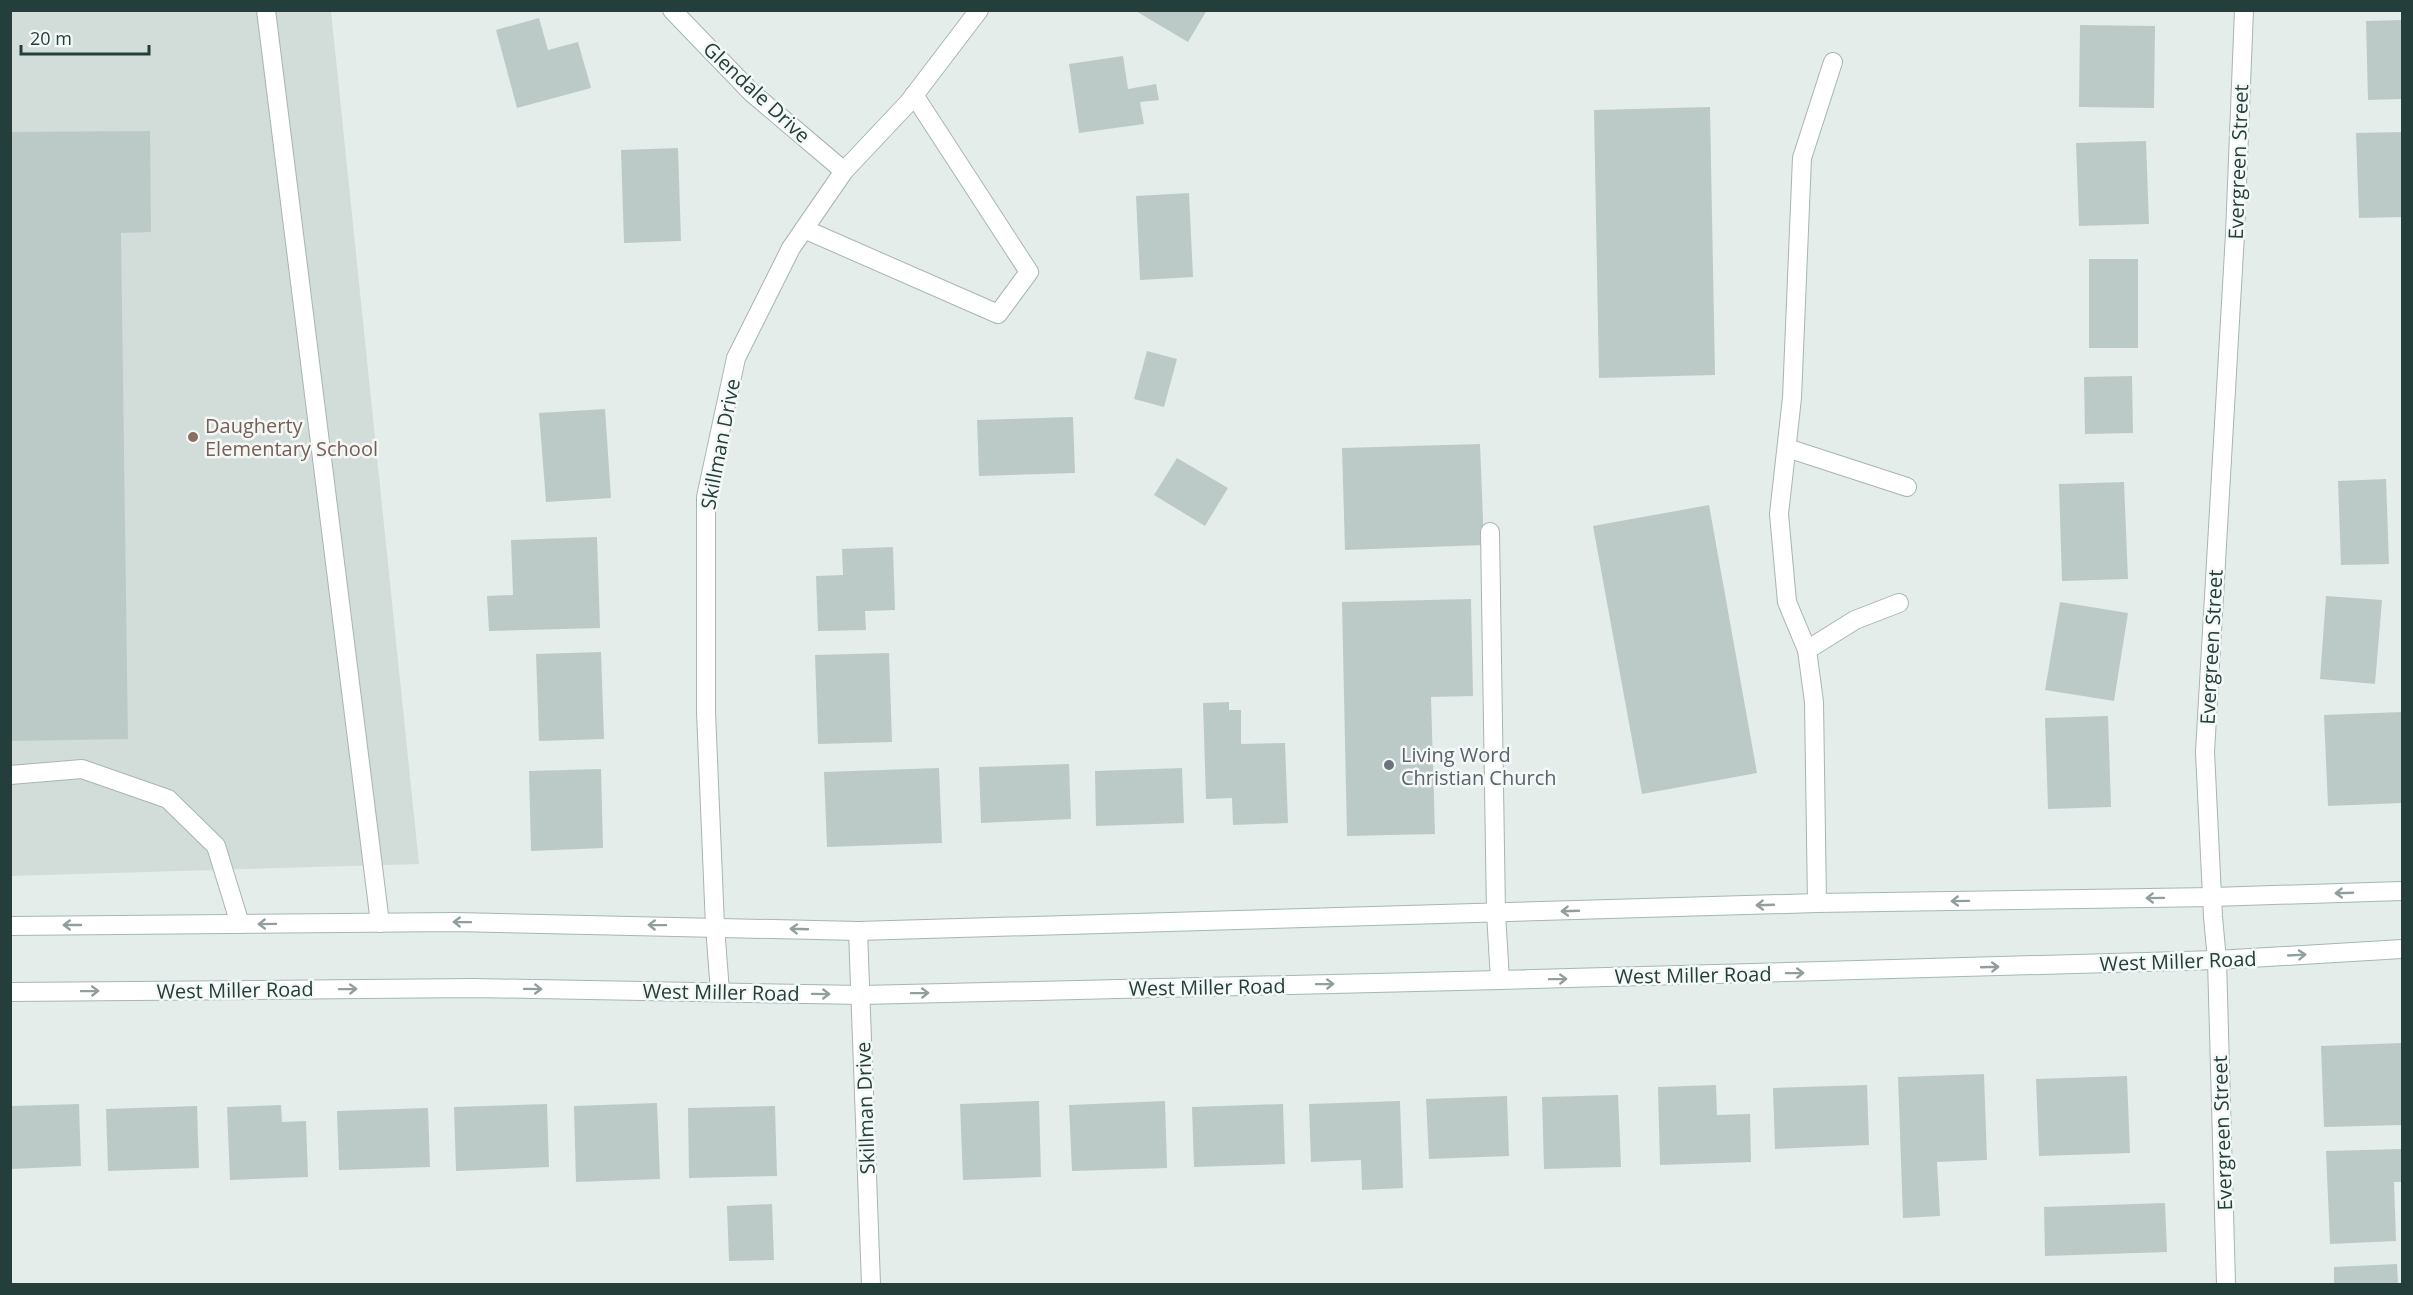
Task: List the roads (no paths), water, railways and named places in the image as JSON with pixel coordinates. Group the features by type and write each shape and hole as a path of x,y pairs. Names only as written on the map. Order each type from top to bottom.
{"main road":[{"path":"266,10 380,923"},
{"name":"Glendale Drive","path":"672,10 752,93 844,171"},
{"name":"Skillman Drive","path":"720,992 706,712 706,497 736,358 791,248 844,171 914,95 979,10"},
{"name":"Evergreen Street","path":"2226,1284 2217,960 2205,752 2234,246 2244,10"},
{"path":"1818,903 1814,702 1808,650 1787,602 1779,514 1792,398 1802,158 1833,62"},
{"path":"804,229 998,314 1029,272 914,95"},
{"path":"1787,448 1907,487"},
{"path":"1490,532 1496,913 1500,980"},
{"path":"1808,650 1855,620 1899,603"},
{"path":"10,775 82,768 168,799 216,846 240,924"},
{"path":"10,926 380,923 715,926 858,931 1818,903 2213,897 2403,891"},
{"name":"Skillman Drive","path":"858,931 871,1284"},
{"name":"West Miller Road","path":"10,992 474,988 862,995 2217,960 2403,949"}],"place":[{"name":"Daugherty Elementary School","path":"193,437"},
{"name":"Living Word Christian Church","path":"1389,765"}]}
